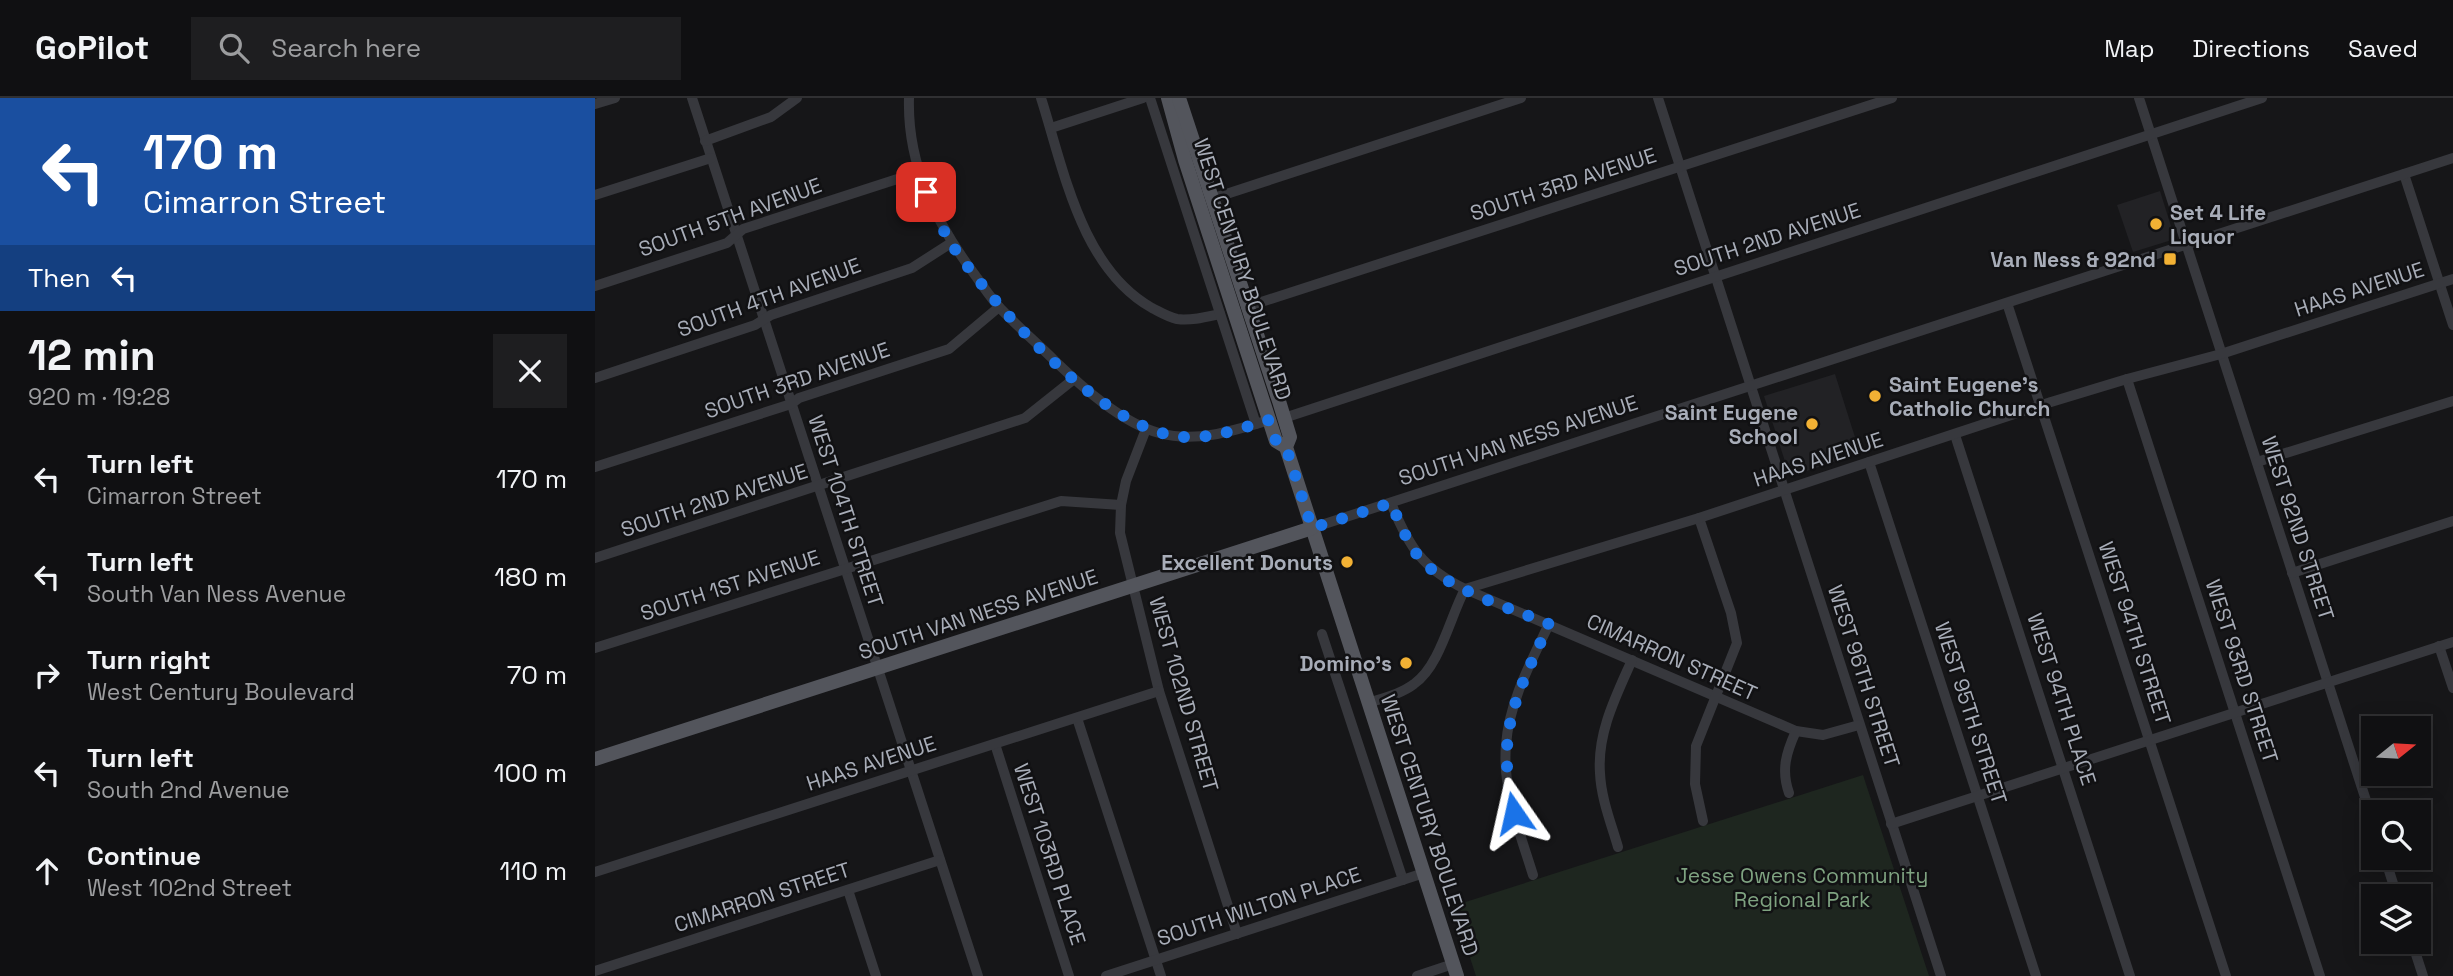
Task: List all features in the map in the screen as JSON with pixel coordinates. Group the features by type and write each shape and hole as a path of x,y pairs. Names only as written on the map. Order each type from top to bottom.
{"main road":[{"name":"WEST CENTURY BOULEVARD","path":"1168,98 1185,160 1270,421 1290,437 1286,447 1455,970"},
{"name":"WEST CENTURY BOULEVARD","path":"1179,98 1246,307 1270,421"},
{"name":"SOUTH VAN NESS AVENUE","path":"595,759 1312,528"}],"street":[{"path":"595,104 615,98"},
{"name":"WEST 104TH STREET","path":"692,98 978,976"},
{"path":"705,141 771,117 797,98"},
{"path":"909,98 911,130 919,172 937,218 951,243 999,307 1074,379 1111,408 1146,429"},
{"path":"1041,98 1085,231 1095,253 1115,278 1143,303 1175,318 1188,320 1220,314"},
{"path":"1051,128 1143,98"},
{"name":"WEST CENTURY BOULEVARD","path":"1150,98 1220,314 1270,421"},
{"path":"1211,199 1521,98"},
{"name":"WEST 96TH STREET","path":"1658,98 1941,976"},
{"name":"SOUTH 3RD AVENUE","path":"1246,307 1892,98"},
{"name":"WEST 92ND STREET","path":"2139,98 2366,800"},
{"name":"SOUTH 2ND AVENUE","path":"1146,429 1178,437 1212,436 1270,421 2262,98"},
{"path":"595,195 711,158"},
{"name":"SOUTH VAN NESS AVENUE","path":"1312,528 2453,158"},
{"name":"SOUTH 5TH AVENUE","path":"595,286 727,243 743,229 919,172"},
{"path":"2404,174 2453,325"},
{"name":"SOUTH 4TH AVENUE","path":"595,377 755,326 771,315 912,268 951,243"},
{"name":"HAAS AVENUE","path":"1465,589 1699,518 2040,405 2221,354 2453,279"},
{"name":"WEST 94TH STREET","path":"2007,303 2226,976"},
{"name":"SOUTH 3RD AVENUE","path":"595,467 950,349 999,307"},
{"name":"SOUTH 2ND AVENUE","path":"595,558 1025,418 1074,379"},
{"name":"WEST 93RD STREET","path":"2127,379 2321,976"},
{"path":"2257,462 2453,401"},
{"name":"WEST 102ND STREET","path":"1146,429 1126,481 1121,505 1120,533 1159,691 1237,934"},
{"name":"WEST 94TH PLACE","path":"1955,435 2130,976"},
{"name":"WEST 95TH STREET","path":"1868,463 2036,976"},
{"name":"SOUTH 1ST AVENUE","path":"595,648 1061,501 1121,505"},
{"name":"CIMARRON STREET","path":"1391,503 1408,542 1419,558 1446,580 1796,731 1823,735 1859,725"},
{"path":"1699,518 1736,630 1737,643 1702,728 1694,764 1695,784 1703,821"},
{"path":"2292,573 2453,521"},
{"path":"1369,703 1417,682 1434,659 1465,589"},
{"path":"1533,875 1508,789 1505,745 1515,700 1549,624"},
{"name":"WEST CENTURY BOULEVARD","path":"1322,634 1403,880"},
{"path":"1891,824 2453,642"},
{"path":"2439,646 2453,688"},
{"path":"1618,847 1599,772 1611,707 1632,660"},
{"name":"HAAS AVENUE","path":"595,872 1159,691"},
{"path":"1077,718 1161,976"},
{"path":"1789,793 1784,762 1796,731"},
{"name":"WEST 103RD PLACE","path":"995,744 1069,976"},
{"name":"CIMARRON STREET","path":"597,971 940,860"},
{"name":"SOUTH WILTON PLACE","path":"1106,976 1424,873"},
{"path":"848,890 876,976"},
{"path":"2416,954 2423,976"},
{"path":"595,957 597,971"},
{"path":"1417,976 1455,970"}],"shaded area":[{"path":"2160,191 2175,239 2133,252 2117,205"},
{"name":"Saint Eugene School","path":"1835,374 1860,453 1792,476 1789,474 1764,396"}],"green space":[{"name":"Jesse Owens Community Regional Park","path":"1863,775 1929,976 1476,976 1453,906"}],"place":[{"name":"Set 4 Life Liquor","path":"2156,224"},
{"name":"Van Ness & 92nd","path":"2170,259"},
{"name":"Saint Eugene's Catholic Church","path":"1875,396"},
{"name":"Saint Eugene School","path":"1812,424"},
{"name":"Excellent Donuts","path":"1347,562"},
{"name":"Domino's","path":"1406,663"}],"route":[{"path":"926,192 951,243 999,307 1074,379 1111,408 1146,429 1178,437 1212,436 1269,420 1276,441 1286,447 1312,528 1391,503 1408,542 1428,567 1465,589 1549,624 1515,700 1505,745 1508,789 1514,813"}]}
